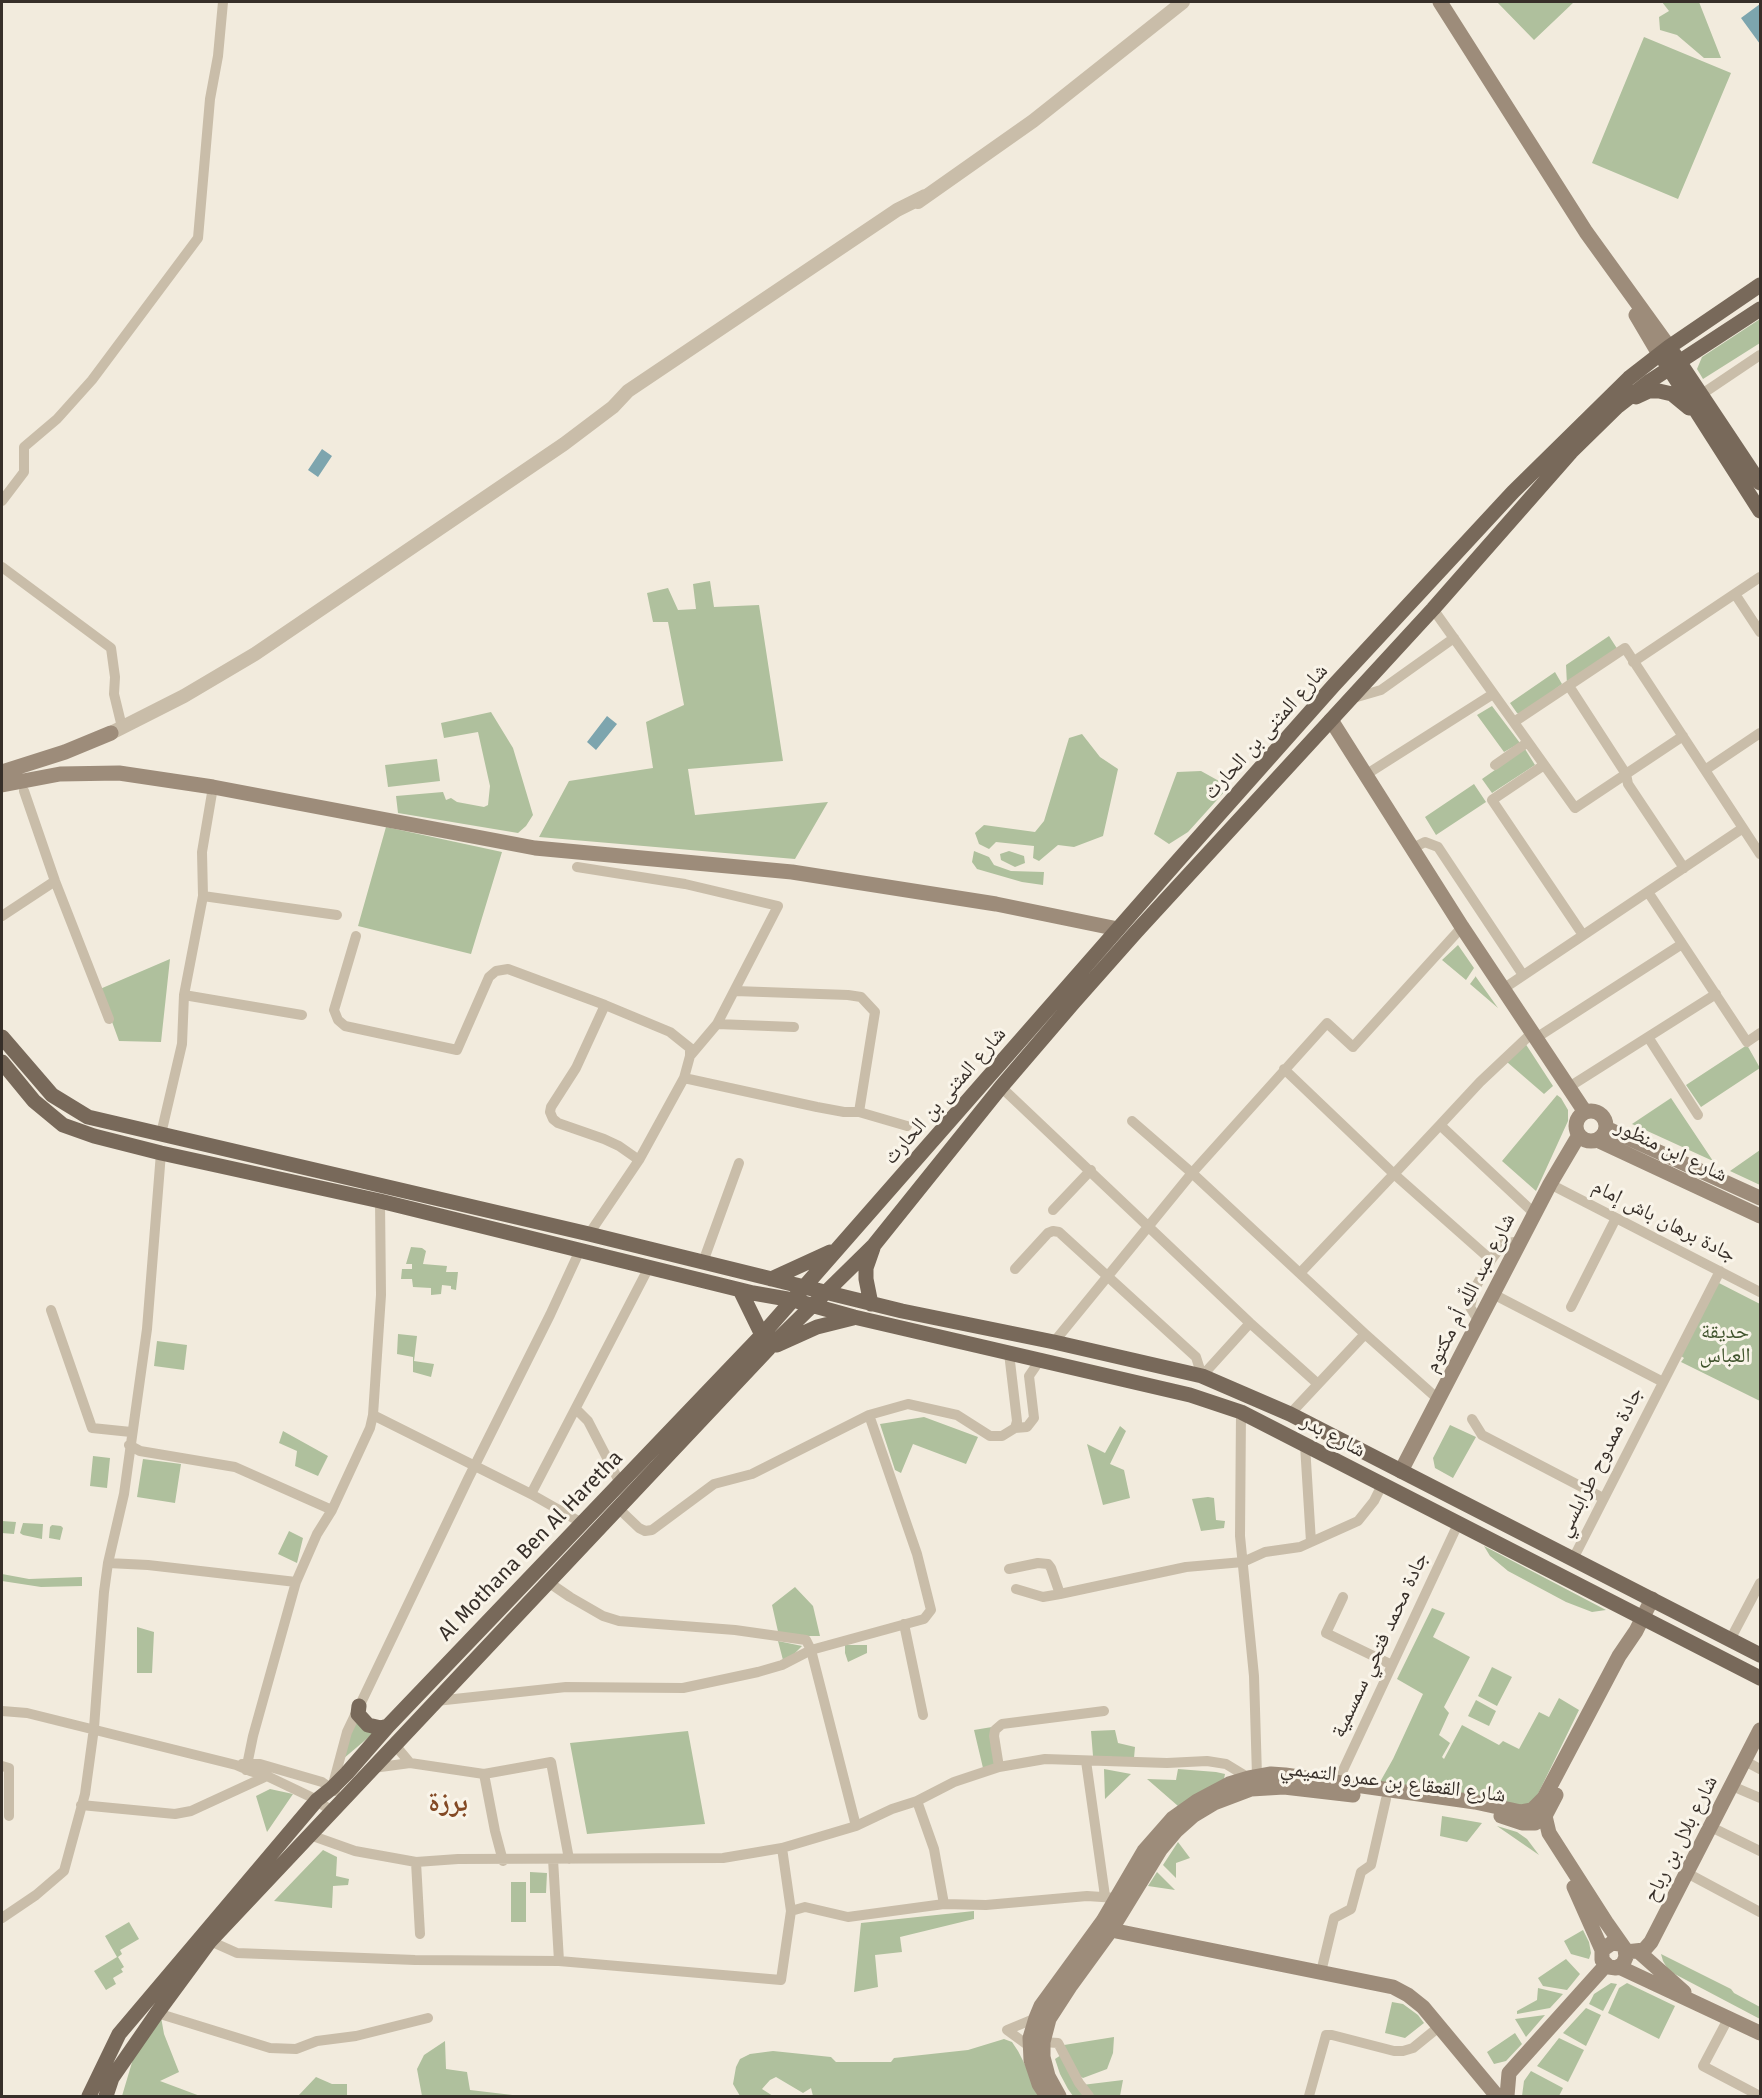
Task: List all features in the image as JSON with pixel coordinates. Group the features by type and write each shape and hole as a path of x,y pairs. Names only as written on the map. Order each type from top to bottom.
{"main road":[{"path":"1440,2 1664,350 1702,394 1761,483"},
{"name":"شارع المثنى بن الحارث","path":"765,1341 804,1286 1335,685 1513,492 1629,378 1664,350 1761,285"},
{"name":"شارع المثنى بن الحارث","path":"765,1341 812,1306 874,1245 1001,1087 1133,935 1433,609 1571,452 1618,406 1675,365 1761,309"},
{"path":"1675,365 1705,422 1761,511"},
{"path":"1618,406 1648,391 1659,391 1672,394 1705,422"},
{"path":"1331,720 1462,927 1585,1112"},
{"path":"2,772 64,753 117,730"},
{"path":"2,785 60,774 119,773 213,787 534,848 792,872 996,904 1118,930"},
{"name":"شارع بدر","path":"2,1037 52,1095 88,1117 589,1234 871,1304 1054,1342 1202,1377 1290,1414 1761,1655"},
{"name":"شارع بدر","path":"2,1062 34,1101 63,1125 94,1136 380,1201 740,1290 793,1300 854,1317 1190,1395 1241,1412 1458,1524 1639,1624 1761,1678"},
{"path":"1594,1111 1602,1115 1602,1134 1587,1141 1579,1135 1576,1122 1585,1112 1594,1111"},
{"name":"شارع ابن منظور","path":"1602,1134 1761,1198"},
{"name":"شارع ابن منظور","path":"1602,1134 1761,1216"},
{"name":"شارع عبد اللّه أم مكتوم","path":"1401,1471 1520,1241 1579,1135"},
{"path":"231,1167 234,1150"},
{"path":"580,1250 589,1234"},
{"path":"871,1304 866,1268 874,1245"},
{"path":"771,1279 841,1246"},
{"path":"740,1290 765,1341"},
{"path":"897,1326 902,1311"},
{"path":"89,2097 119,2034 317,1800 338,1793 372,1768 618,1508 765,1341 854,1317"},
{"name":"Al Mothana Ben Al Haretha","path":"338,1793 388,1726 620,1483 765,1341"},
{"path":"1534,1815 1652,1599"},
{"path":"359,1706 358,1714 368,1725 381,1728 388,1726"},
{"name":"شارع بلال بن رباح","path":"1609,1960 1625,1961 1628,1949 1650,1945 1761,1730"},
{"name":"شارع القعقاع بن عمرو التميمي","path":"1107,1925 1111,1897 1144,1851 1173,1818 1215,1791 1253,1777 1285,1774 1534,1815"},
{"name":"شارع القعقاع بن عمرو التميمي","path":"1107,1925 1167,1840 1185,1823 1214,1803 1242,1791 1270,1787 1386,1799 1500,1815 1534,1815"},
{"path":"106,2097 112,2078 210,1941 332,1811 338,1793"},
{"path":"1534,1815 1549,1833 1628,1949"},
{"path":"1534,1815 1547,1846 1568,1876 1609,1960 1761,2033"},
{"path":"1047,2097 1034,2073 1042,2018 1041,2007 1107,1925 1391,1986 1416,2001 1440,2026 1497,2097"},
{"path":"1507,2097 1509,2073 1609,1960 1612,1942 1628,1949 1693,2000"},
{"path":"1038,2046 1048,2076 1059,2097"},
{"path":"1478,2072 1494,2076 1509,2073"}],"street":[{"path":"2,501 24,472 24,447 57,419 92,380 198,238 210,99 218,56 223,2"},
{"path":"2,567 111,648 116,677 114,694 117,730 184,696 255,654 564,444 613,407 627,391 897,210 925,196 1033,121 1183,2"},
{"path":"1702,394 1761,355"},
{"path":"1634,662 1761,577"},
{"path":"1735,594 1761,632"},
{"path":"1433,609 1575,808 1683,736"},
{"path":"1350,699 1381,690 1454,638"},
{"path":"1514,722 1625,648 1761,854"},
{"path":"1569,686 1626,774 1628,784 1684,868"},
{"path":"1366,774 1493,694"},
{"path":"1705,770 1761,733"},
{"path":"1495,765 1528,742"},
{"path":"1544,765 1492,800 1583,935"},
{"path":"160,1134 182,1044 184,994 203,896 202,852 213,787"},
{"path":"24,791 55,880 109,1019"},
{"path":"1503,989 1743,828"},
{"path":"1413,848 1425,842 1438,847 1522,975"},
{"path":"578,867 684,884 778,906 717,1024 690,1056"},
{"path":"2,916 55,880"},
{"path":"1648,892 1747,1042 1761,1033"},
{"path":"203,896 337,915"},
{"path":"1054,1342 1192,1173 1327,1023 1353,1047 1462,927"},
{"path":"356,936 334,1010 338,1020 345,1026 457,1050 489,977 501,969 508,969 670,1032 690,1048 684,1078 639,1160 589,1234"},
{"path":"1301,1272 1480,1082 1534,1036 1682,944"},
{"path":"735,991 861,997 874,1012 859,1112"},
{"path":"184,994 302,1015"},
{"path":"1569,1087 1716,994"},
{"path":"605,1005 576,1068 550,1112 558,1124 604,1139 639,1160"},
{"path":"717,1024 794,1027"},
{"path":"1648,1037 1698,1115"},
{"path":"1284,1069 1395,1174 1491,1260"},
{"path":"684,1078 818,1107 844,1112 859,1112 907,1126"},
{"path":"1001,1087 1250,1323 1318,1384"},
{"path":"1132,1121 1301,1272 1365,1334 1439,1400"},
{"path":"1440,1125 1535,1214"},
{"path":"2,1918 36,1895 64,1871 85,1794 94,1728 108,1563 124,1494 129,1445 147,1329 161,1153"},
{"path":"703,1262 739,1163"},
{"path":"1053,1210 1091,1170"},
{"name":"جادة برهان باش إمام","path":"1550,1185 1720,1271 1759,1287"},
{"path":"243,1766 296,1582 317,1534 332,1510 370,1428 373,1415 381,1295 380,1201"},
{"path":"1571,1307 1616,1218"},
{"path":"1015,1269 1048,1233 1059,1232 1196,1357 1202,1377"},
{"path":"1479,1322 1470,1307 1476,1288 1491,1260 1503,1244 1520,1241"},
{"path":"243,1766 260,1764 313,1779 338,1793 347,1732 580,1250"},
{"path":"531,1494 649,1267"},
{"name":"جادة ممدوح طرابلسي","path":"1573,1559 1720,1271"},
{"path":"1493,1294 1663,1382"},
{"path":"51,1310 92,1428 131,1432"},
{"path":"1202,1377 1250,1323"},
{"path":"1290,1414 1365,1334"},
{"path":"1009,1353 1017,1421 1015,1428"},
{"path":"618,1508 639,1528 645,1531 652,1530 714,1484 752,1474 868,1415 908,1404 957,1415 990,1436 1002,1436 1015,1428 1027,1427 1034,1418 1029,1376 1040,1360"},
{"path":"576,1408 588,1421 620,1483"},
{"path":"310,1835 355,1851 416,1862 458,1859 503,1861 723,1858 782,1848 856,1826 892,1809 917,1801 954,1782 999,1767 1045,1759 1167,1763 1207,1761 1226,1764 1253,1777 1254,1676 1240,1536 1241,1412"},
{"path":"373,1415 531,1494 582,1523"},
{"path":"436,1701 566,1687 683,1688 758,1672 782,1665 812,1650 924,1619 931,1610 917,1554 868,1415"},
{"path":"1472,1419 1482,1435 1604,1498"},
{"path":"129,1445 140,1451 235,1467 332,1510"},
{"path":"1305,1445 1311,1542"},
{"path":"1016,1589 1043,1596 1060,1594 1186,1567 1243,1562 1265,1552 1291,1550 1358,1521 1374,1501 1382,1485"},
{"name":"جادة محمد فتحي سمسمية","path":"1337,1783 1458,1524"},
{"path":"108,1563 148,1565 296,1582"},
{"path":"1009,1569 1038,1563 1048,1564 1060,1594"},
{"path":"548,1582 603,1616 619,1621 735,1630 806,1641 812,1650 856,1826"},
{"path":"1731,1640 1761,1583"},
{"path":"1343,1597 1326,1633 1392,1665"},
{"path":"904,1623 923,1715"},
{"path":"2,1711 27,1713 94,1728 243,1766 317,1800 332,1811"},
{"path":"999,1767 994,1736 995,1730 1002,1724 1104,1711"},
{"path":"395,1744 410,1763"},
{"path":"791,1911 805,1907 848,1917 944,1904 986,1905 1087,1896 1111,1897 1086,1761"},
{"path":"1745,1761 1761,1769"},
{"path":"372,1768 410,1763 484,1774 550,1762 569,1859"},
{"path":"2,1766 9,1768 9,1816"},
{"path":"484,1774 503,1861"},
{"path":"81,1805 175,1814 191,1811 267,1776"},
{"path":"1732,1786 1761,1798"},
{"path":"1321,1972 1334,1918 1351,1909 1360,1873 1371,1865 1386,1799"},
{"path":"917,1801 934,1849 944,1904"},
{"path":"1711,1827 1761,1851"},
{"path":"210,1941 237,1953 415,1960 559,1961 781,1980 791,1911 782,1848"},
{"path":"553,1859 559,1961"},
{"path":"416,1862 420,1934"},
{"path":"1687,1873 1761,1912"},
{"path":"157,2013 270,2048 296,2049 317,2041 356,2036 428,2018"},
{"path":"1729,2017 1703,2066 1761,2097"},
{"path":"1042,2018 1007,2030 1038,2046 1058,2043 1089,2097"},
{"path":"1309,2097 1326,2035 1394,2051 1403,2051 1413,2048 1440,2026"}],"green space":[{"path":"1497,2 1574,2 1534,40"},
{"path":"1662,2 1699,2 1721,58 1704,58 1677,35 1660,30 1659,17 1669,11"},
{"path":"1644,37 1731,73 1678,199 1592,163"},
{"path":"1760,319 1760,343 1703,379 1697,369 1702,357"},
{"path":"710,581 714,607 759,605 783,761 688,769 695,815 828,802 795,859 539,837 569,781 653,768 646,722 684,705 668,622 653,622 647,593 668,588 678,610 696,609 693,584"},
{"path":"1609,636 1618,650 1567,685 1566,665"},
{"path":"1555,672 1562,684 1521,715 1517,713 1510,703"},
{"path":"1492,706 1520,743 1504,752 1477,715"},
{"path":"491,712 513,748 533,815 526,826 518,833 398,813 396,796 443,792 446,800 451,798 457,802 484,807 488,805 490,786 478,732 444,738 441,723"},
{"path":"1082,734 1100,757 1118,769 1103,836 1074,847 1058,845 1039,861 1033,858 1034,846 996,842 989,849 979,844 975,833 984,825 1035,832 1044,821 1069,738"},
{"path":"1525,749 1535,765 1492,793 1482,779"},
{"path":"437,759 440,781 388,787 385,765"},
{"path":"1201,771 1219,781 1225,791 1188,832 1169,844 1154,834 1177,772"},
{"path":"1474,784 1486,802 1436,835 1425,817"},
{"path":"386,827 502,852 471,954 358,926"},
{"path":"974,851 989,857 994,865 1011,871 1044,872 1043,885 1022,882 977,869 972,862"},
{"path":"1009,851 1024,856 1025,863 1015,867 1001,860 1000,854"},
{"path":"1458,945 1474,968 1466,980 1442,960"},
{"path":"170,959 161,1042 119,1041 100,989"},
{"path":"1476,977 1498,1008 1470,984"},
{"path":"1525,1043 1553,1086 1544,1094 1507,1062"},
{"path":"1747,1045 1760,1068 1701,1107 1686,1085"},
{"path":"1557,1095 1568,1110 1568,1121 1536,1191 1502,1161"},
{"path":"1671,1098 1713,1161 1632,1124"},
{"path":"1760,1150 1760,1185 1730,1171"},
{"path":"411,1247 422,1248 426,1251 423,1264 447,1266 446,1272 458,1272 456,1290 451,1289 451,1286 442,1285 441,1294 431,1295 431,1288 413,1287 412,1279 401,1279 402,1269 412,1269 412,1264 406,1264"},
{"name":"حديقة العباس","path":"1717,1282 1760,1304 1760,1401 1681,1362 1684,1358 1681,1356"},
{"path":"398,1334 417,1336 414,1361 434,1364 431,1377 413,1372 413,1357 397,1354"},
{"path":"157,1341 187,1345 184,1370 154,1366"},
{"path":"924,1417 978,1437 966,1464 913,1444 901,1473 895,1470 880,1424"},
{"path":"1450,1425 1476,1437 1453,1478 1435,1468 1433,1458"},
{"path":"1120,1426 1126,1431 1110,1464 1124,1470 1130,1498 1103,1505 1087,1444 1105,1453"},
{"path":"283,1431 328,1456 318,1476 295,1466 297,1451 279,1443"},
{"path":"93,1456 110,1458 107,1488 90,1486"},
{"path":"143,1459 181,1464 175,1503 137,1497"},
{"path":"1214,1498 1216,1520 1225,1521 1224,1528 1201,1531 1192,1499"},
{"path":"2,1521 16,1522 14,1534 2,1533"},
{"path":"23,1523 43,1524 42,1539 20,1533"},
{"path":"52,1525 63,1528 60,1540 49,1538"},
{"path":"289,1531 303,1538 297,1563 278,1554"},
{"path":"1484,1546 1606,1610 1592,1612 1566,1602 1508,1571 1490,1556"},
{"path":"2,1574 29,1579 82,1577 82,1586 41,1587 2,1581"},
{"path":"795,1587 813,1606 820,1636 779,1636 772,1605"},
{"path":"1432,1608 1445,1613 1433,1637 1470,1657 1444,1707 1449,1713 1439,1735 1450,1743 1442,1757 1444,1759 1462,1725 1499,1745 1503,1741 1519,1749 1539,1712 1549,1717 1559,1698 1579,1710 1534,1802 1526,1808 1380,1782 1423,1694 1397,1679"},
{"path":"137,1627 154,1632 152,1673 137,1673"},
{"path":"778,1641 802,1646 789,1659 783,1660"},
{"path":"845,1645 867,1645 867,1653 848,1662"},
{"path":"1492,1667 1512,1677 1497,1706 1478,1696"},
{"path":"1476,1700 1496,1711 1489,1726 1468,1716"},
{"path":"356,1717 376,1731 343,1759"},
{"path":"992,1727 1000,1764 983,1768 974,1730"},
{"path":"1115,1730 1118,1743 1135,1747 1134,1758 1093,1756 1091,1731"},
{"path":"688,1731 705,1824 587,1834 570,1743"},
{"path":"1104,1769 1131,1774 1105,1799"},
{"path":"1178,1769 1225,1774 1224,1779 1178,1806 1147,1779 1176,1780"},
{"path":"270,1789 293,1794 267,1832 256,1796"},
{"path":"1442,1816 1482,1823 1467,1842 1440,1836"},
{"path":"1497,1826 1517,1832 1527,1839 1539,1855"},
{"path":"1178,1842 1190,1858 1176,1863 1176,1878 1163,1865"},
{"path":"323,1850 337,1857 336,1876 349,1879 348,1885 333,1886 332,1908 274,1901"},
{"path":"530,1872 547,1873 546,1893 530,1893"},
{"path":"1157,1872 1175,1890 1148,1886"},
{"path":"511,1882 526,1882 526,1922 511,1922"},
{"path":"974,1911 974,1919 900,1937 902,1952 875,1955 878,1987 854,1992 861,1923"},
{"path":"129,1922 139,1939 120,1950 122,1954 118,1957 124,1967 121,1969 123,1972 113,1978 116,1984 106,1990 94,1971 117,1957 105,1936"},
{"path":"1583,1930 1589,1942 1591,1953 1589,1959 1571,1954 1564,1941"},
{"path":"1661,1954 1731,1989 1734,1993 1760,2007 1760,2019 1669,1971"},
{"path":"1566,1959 1580,1974 1567,1990 1543,1986 1538,1978"},
{"path":"1611,1983 1617,1984 1603,2011 1589,2004 1594,1994"},
{"path":"1627,1983 1675,2006 1659,2039 1608,2013 1619,1988"},
{"path":"1538,1988 1563,1994 1550,2008 1517,2014 1517,2011 1537,2000"},
{"path":"1392,2002 1403,2004 1418,2015 1424,2023 1405,2038 1385,2033"},
{"path":"1586,2008 1601,2015 1586,2046 1563,2033"},
{"path":"1545,2015 1526,2037 1515,2019"},
{"path":"161,2017 164,2034 179,2072 160,2081 200,2096 122,2096 133,2059"},
{"path":"1515,2033 1522,2044 1506,2061 1494,2064 1487,2052"},
{"path":"1114,2037 1113,2053 1107,2069 1083,2078 1075,2073 1064,2045"},
{"path":"1559,2038 1584,2050 1568,2082 1537,2066"},
{"path":"1004,2039 1012,2042 1018,2051 1041,2096 813,2096 811,2088 803,2093 776,2077 762,2089 773,2096 740,2096 733,2084 740,2059 750,2054 773,2051 831,2057 836,2062 891,2062 894,2058 968,2050"},
{"path":"445,2041 446,2069 467,2072 470,2090 521,2096 422,2096 417,2069 424,2055"},
{"path":"1061,2055 1083,2096 1073,2096 1068,2089 1055,2059"},
{"path":"1531,2071 1563,2088 1559,2096 1522,2096 1524,2081"},
{"path":"316,2077 332,2084 347,2084 347,2096 298,2096"},
{"path":"1123,2080 1120,2096 1093,2096 1082,2085"}],"water":[{"path":"1760,4 1760,44 1741,18"},
{"path":"322,449 332,456 318,477 308,470"},
{"path":"607,716 617,724 596,750 587,742"}],"district":[{"name":"برزة","path":"448,1803"}]}
